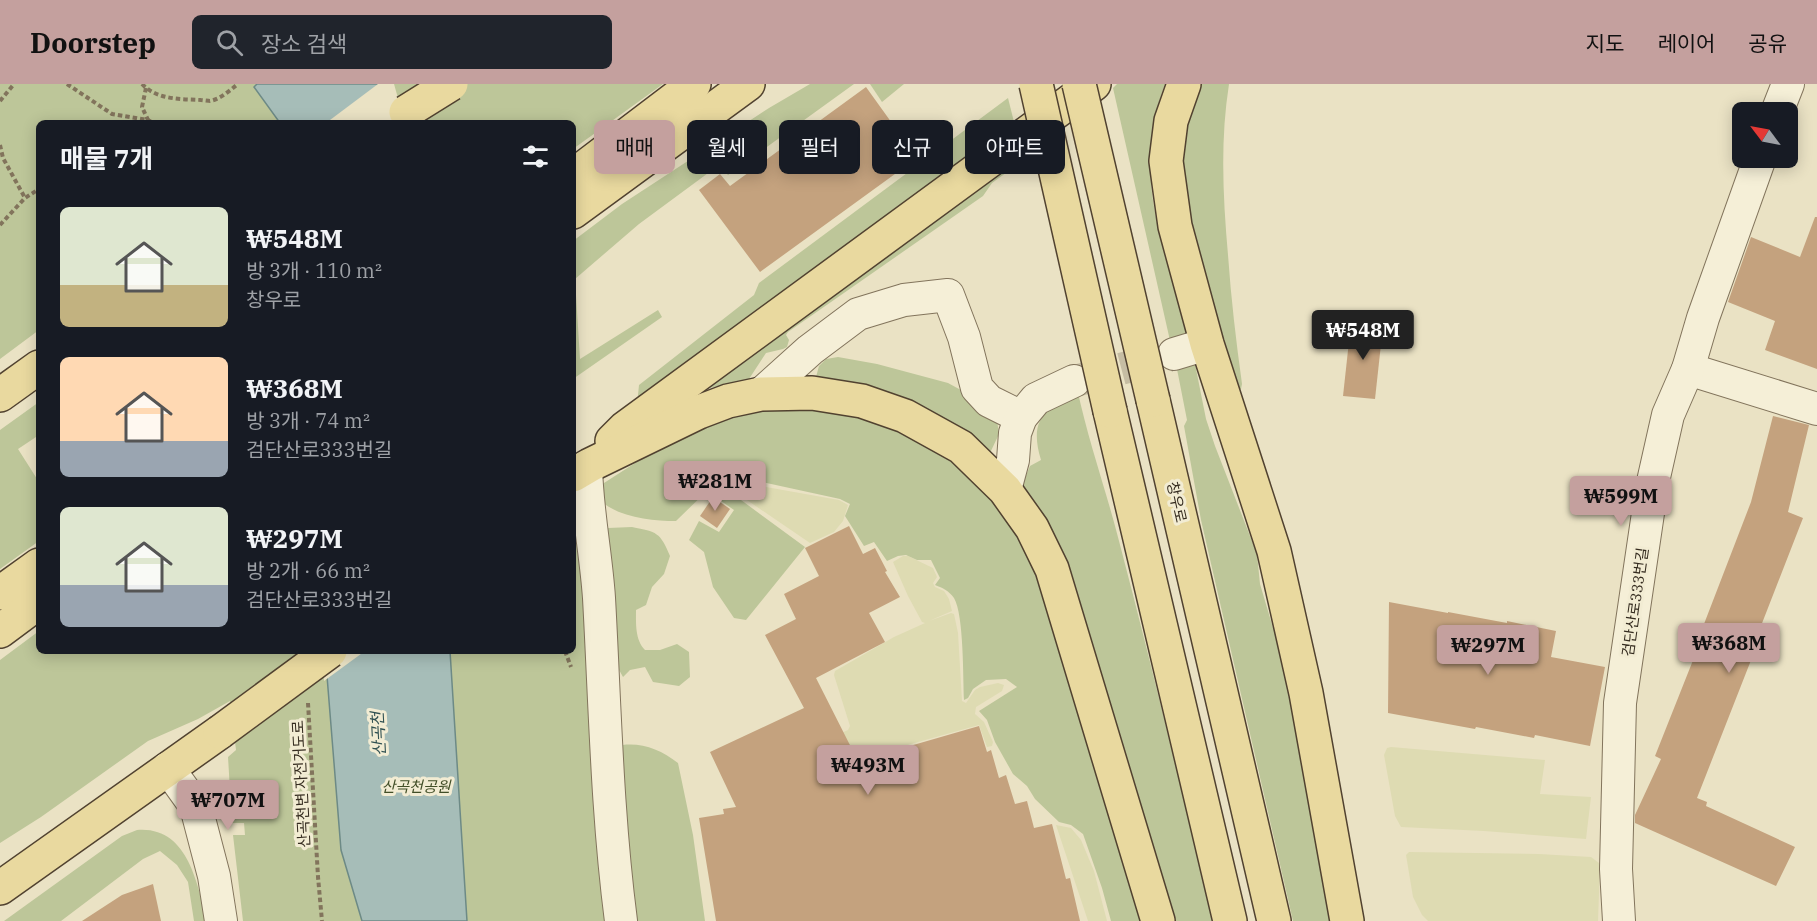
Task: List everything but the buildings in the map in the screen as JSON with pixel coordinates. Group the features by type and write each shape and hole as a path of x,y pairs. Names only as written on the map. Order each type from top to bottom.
{"main road":[{"path":"398,118 437,84"},
{"path":"398,118 451,84"},
{"path":"576,174 694,84"},
{"path":"576,210 748,84"},
{"path":"1036,84 1230,921"},
{"name":"창우로","path":"1079,84 1274,921"},
{"path":"583,469 625,428 1094,84"},
{"path":"1184,84 1171,121 1166,161 1175,226 1207,344 1274,551 1306,693 1347,921"},
{"path":"0,395 36,369"},
{"path":"583,469 699,412 728,401 761,394 812,393 862,401 905,416 961,447 1005,490 1032,528 1052,569 1158,921"},
{"path":"0,593 36,567"},
{"path":"0,631 36,604"},
{"path":"0,888 326,654"},
{"path":"0,859 105,813"}],"street":[{"path":"1782,102 1788,84"},
{"name":"검단산로333번길","path":"1619,921 1616,869 1620,703 1652,486 1668,415 1688,369 1756,168"},
{"path":"761,394 810,350 858,314 904,300 948,295 964,337 977,388 989,401 1021,417"},
{"path":"1174,354 1207,344"},
{"path":"1688,369 1817,409"},
{"path":"1005,490 1013,460 1015,433 1021,417 1036,399 1074,381"},
{"path":"583,469 597,564 611,812 621,921"},
{"path":"168,768 196,807 214,876 221,921"}],"path":[{"path":"0,101 14,84"},
{"path":"67,84 112,114 148,120"},
{"path":"148,120 142,107 144,86 157,94 185,100 210,101 222,96 238,84"},
{"path":"0,145 3,158 25,198"},
{"path":"0,225 25,198 36,191"},
{"name":"산곡천변 자전거도로","path":"308,699 322,919"}],"shaded area":[{"path":"751,482 766,487 839,500 848,505 843,521 834,532 810,543 741,496 740,493 747,483"},
{"path":"903,556 908,556 933,568 937,577 933,583 935,587 944,591 949,599 952,611 929,621 954,614 958,633 962,701 966,703 980,687 998,683 1004,685 1002,691 976,707 975,714 984,722 993,742 992,746 987,747 979,725 825,768 814,745 848,730 850,726 834,675 835,671 894,637 925,623 922,622 908,596 893,562"},
{"path":"1387,748 1545,760 1540,794 1591,797 1586,839 1401,827 1395,816 1384,755"},
{"path":"1056,825 1071,828 1081,840 1094,871 1107,921 1088,921"},
{"path":"1409,852 1591,857 1600,866 1598,921 1428,921 1422,915 1413,897 1406,855"}],"green space":[{"path":"0,84 663,84 613,120 594,120 594,134 576,147 576,120 36,120 36,332 0,359"},
{"path":"810,84 854,84 804,120 779,120 779,138 767,147 767,120 751,120"},
{"path":"870,84 904,84 882,102"},
{"path":"1117,84 1165,84 1155,117 1151,148 1151,179 1154,208 1161,238 1187,330 1187,337 1171,345 1113,88"},
{"path":"1197,84 1229,84 1223,148 1224,191 1241,389 1239,389 1215,315 1184,205 1179,172 1186,113"},
{"path":"1008,98 1014,120 978,120"},
{"path":"965,130 965,163 953,172 953,139"},
{"path":"687,162 687,174 707,174 639,224 576,278 576,239 622,204 668,174 675,174 675,169"},
{"path":"906,174 950,174 637,405 639,385 754,295 759,283"},
{"path":"996,174 1005,174 992,183 983,196 788,332 787,347 766,353 749,379 705,389"},
{"path":"576,295 580,359 658,310 662,317 576,377"},
{"path":"838,357 877,364 948,383 970,395 997,420 999,434 990,453 949,422 910,400 867,386 816,377 819,366 826,359"},
{"path":"1190,360 1195,364 1206,419 1215,446 1257,554 1260,584 1273,628 1284,647 1335,921 1293,921 1201,520 1184,426 1187,420 1176,364"},
{"path":"1077,388 1114,522 1179,778 1212,921 1170,921 1019,492 1030,466 1041,460 1037,434 1043,416 1057,402"},
{"path":"36,404 36,437 18,449 36,477 36,543 0,569 0,430"},
{"path":"779,404 885,417 971,471 1012,525 1034,570 1057,633 1140,921 1111,921 1083,834 1071,825 1059,822 1035,799 1027,786 1013,774 995,742 987,720 979,711 1017,687 1006,679 986,680 973,689 968,698 964,700 960,618 954,598 950,593 935,585 940,578 931,560 917,560 906,555 887,561 874,542 864,546 845,516 850,504 840,499 748,479 736,494 714,484 676,521 629,515 603,503 601,486 604,483 688,429"},
{"name":"산곡천공원","path":"576,482 596,685 615,746 632,744 648,747 664,753 678,763 693,835 705,921 243,921 233,835 245,835 244,823 232,823 228,757 236,750 230,701 198,719 148,741 41,817 0,843 0,660 36,633 36,654 576,654"},
{"path":"718,489 741,500 805,547 746,620 734,618 713,587 704,552 689,540 699,521 719,532 734,510 714,496"},
{"path":"632,527 657,534 670,556 664,574 652,587 646,605 636,610 636,626 639,641 645,650 660,650 677,644 689,652 690,677 679,686 653,682 645,667 630,670 623,677 613,659 617,630 602,543 608,528"},
{"path":"137,830 154,831 168,837 179,847 194,874 207,921 194,921 188,882 177,865 160,851 143,859 61,921 4,921 122,836"}],"water":[{"path":"257,84 391,84 401,120 278,120 254,87"},
{"name":"산곡천","path":"325,654 450,654 467,921 362,921 341,850"}],"pier":[{"path":"378,84 394,84 404,120 330,120"},
{"path":"322,654 361,654 324,681"}],"tunnel":[{"path":"1075,381 1169,356"}]}
